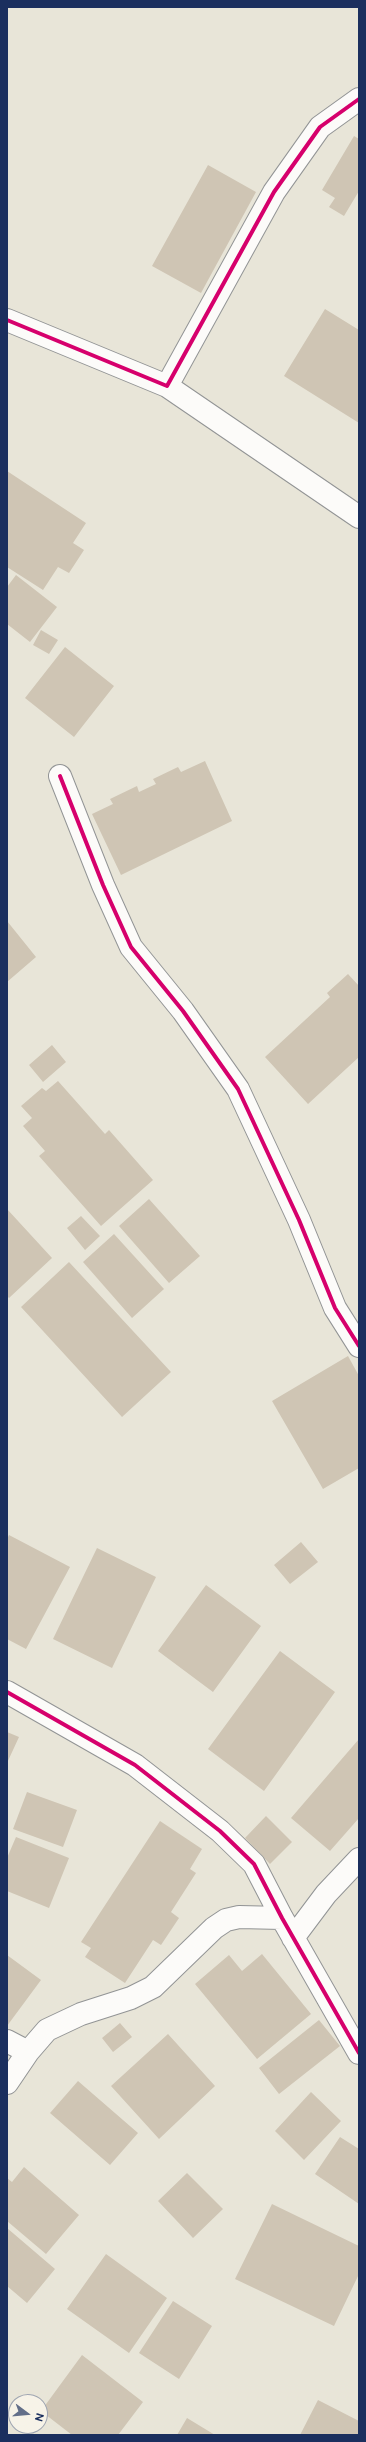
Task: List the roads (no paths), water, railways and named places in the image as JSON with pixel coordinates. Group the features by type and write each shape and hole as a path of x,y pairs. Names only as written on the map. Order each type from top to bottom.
{"street":[{"path":"167,386 274,192 320,127 359,99"},
{"path":"7,320 167,386 359,517"},
{"path":"60,776 103,885 131,947 183,1011 238,1089 299,1220 334,1308 359,1346"},
{"path":"7,1692 72,1727 134,1765 220,1831 254,1864 293,1938 359,2053"},
{"path":"293,1938 326,1894 359,1859"},
{"path":"7,2084 28,2052 47,2030 80,2014 131,1998 152,1987 214,1928 226,1920 240,1917 282,1918"},
{"path":"7,2041 28,2052"}]}
